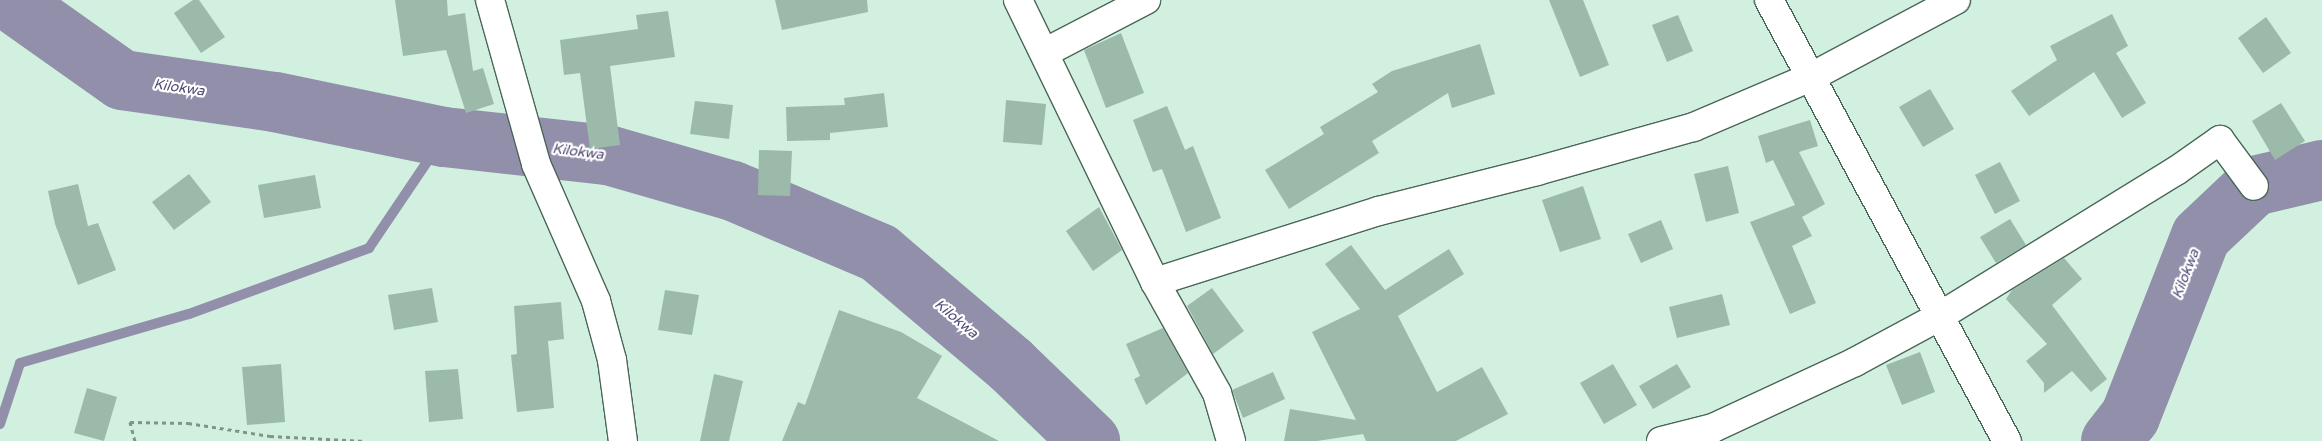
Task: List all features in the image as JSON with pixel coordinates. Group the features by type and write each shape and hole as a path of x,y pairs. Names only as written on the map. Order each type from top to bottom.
{"street":[{"path":"490,0 531,147 596,301 612,360 623,441"},
{"path":"1018,0 1046,52 1155,282 1217,393 1231,441"},
{"path":"1046,52 1146,0"},
{"path":"1769,0 2007,441"},
{"path":"1155,282 1379,211 1537,171 1694,127 1811,76 1956,0"},
{"path":"1661,441 1713,428 1855,362 1940,316 2176,171 2220,140 2254,186"}],"path":[{"path":"135,441 130,422 188,424 270,436 366,441"}],"building":[{"path":"193,0 199,0 225,37 201,53 174,13"},
{"path":"395,0 447,0 448,16 465,13 473,71 483,68 494,104 466,113 446,50 403,56"},
{"path":"775,0 867,0 868,12 782,30"},
{"path":"1549,0 1583,0 1609,65 1580,77"},
{"path":"668,11 675,57 610,66 620,145 590,149 580,73 564,75 560,40 638,29 636,15"},
{"path":"2112,14 2128,46 2116,53 2146,103 2122,118 2094,72 2029,116 2011,91 2057,60 2050,46"},
{"path":"1678,15 1693,51 1667,62 1652,25"},
{"path":"2266,17 2291,53 2263,73 2238,38"},
{"path":"1121,33 1144,93 1106,108 1084,50"},
{"path":"1480,44 1495,94 1452,108 1448,93 1372,141 1379,153 1289,209 1265,170 1324,134 1320,127 1378,92 1372,84 1392,71"},
{"path":"1930,89 1954,129 1923,147 1899,107"},
{"path":"884,93 888,127 830,133 830,140 787,141 786,107 845,105 844,98"},
{"path":"1006,100 1046,104 1042,145 1003,142"},
{"path":"695,101 733,105 729,139 690,134"},
{"path":"2281,103 2305,141 2275,160 2252,121"},
{"path":"1167,106 1185,150 1193,146 1221,218 1186,232 1162,169 1153,172 1133,120"},
{"path":"1810,120 1818,146 1799,152 1825,204 1802,217 1812,236 1792,246 1816,303 1790,314 1750,222 1795,205 1773,160 1766,163 1758,136"},
{"path":"759,150 792,151 790,196 758,195"},
{"path":"2000,162 2020,201 1995,214 1975,175"},
{"path":"1728,166 1739,213 1706,222 1694,174"},
{"path":"189,174 211,202 174,230 152,202"},
{"path":"315,175 321,208 264,218 258,185"},
{"path":"78,184 88,226 98,223 116,270 78,285 55,224 48,191"},
{"path":"1583,186 1601,239 1560,252 1542,200"},
{"path":"1099,207 1122,250 1093,271 1066,231"},
{"path":"2010,219 2026,245 1996,263 1980,237"},
{"path":"1661,220 1673,249 1641,263 1628,234"},
{"path":"1351,245 1385,290 1449,249 1464,274 1398,316 1437,392 1482,367 1508,414 1456,441 1366,441 1363,434 1317,441 1284,441 1290,409 1356,420 1312,332 1360,309 1325,264"},
{"path":"2064,258 2082,279 2052,305 2107,379 2091,392 2072,371 2044,393 2044,383 2026,361 2047,344 2006,299 2012,290"},
{"path":"432,288 438,322 394,330 388,295"},
{"path":"1212,288 1244,331 1213,354 1187,306"},
{"path":"665,290 699,295 692,335 658,330"},
{"path":"1722,294 1730,325 1677,338 1669,307"},
{"path":"561,302 564,339 548,341 554,408 517,412 511,355 517,354 514,306"},
{"path":"839,310 901,332 942,356 917,398 999,441 782,441 798,402 805,405"},
{"path":"1163,328 1188,373 1146,405 1134,379 1140,376 1126,344"},
{"path":"1920,352 1935,392 1902,405 1886,365"},
{"path":"281,364 285,422 247,425 242,367"},
{"path":"1613,364 1637,405 1604,424 1580,383"},
{"path":"1677,364 1691,387 1653,409 1639,386"},
{"path":"458,369 463,419 429,422 425,371"},
{"path":"1273,372 1285,399 1243,418 1232,390"},
{"path":"714,374 743,381 729,441 700,441"},
{"path":"87,388 117,397 104,441 74,433"}],"waterway":[{"name":"Kilokwa","path":"9,0 122,80 275,102 444,137 608,155 733,191 879,253 1011,365 1090,441"},
{"path":"0,424 20,363 189,314 369,248 444,137"},
{"name":"Kilokwa","path":"2111,441 2130,417 2201,236 2254,186 2322,170"}]}
